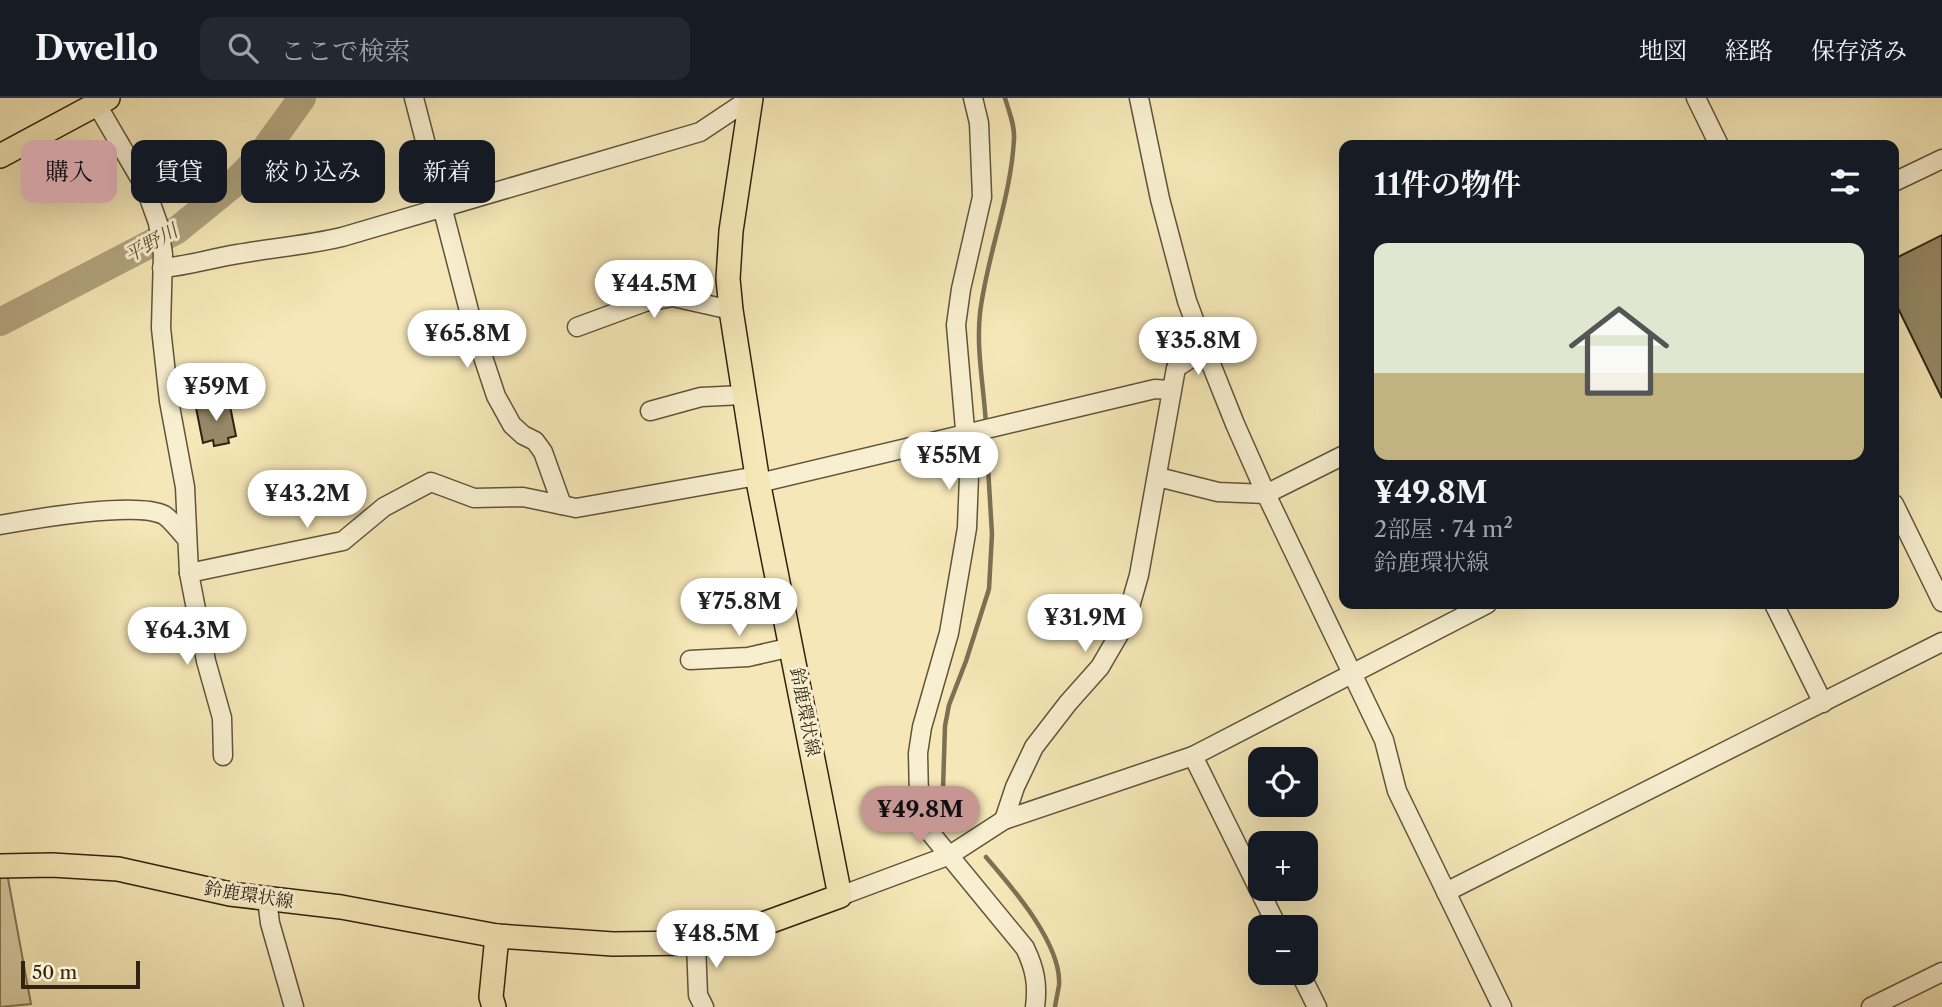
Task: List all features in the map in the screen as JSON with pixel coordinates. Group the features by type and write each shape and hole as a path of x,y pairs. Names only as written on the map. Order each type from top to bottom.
{"main road":[{"name":"鈴鹿環状線","path":"0,866 52,865 118,869 230,894 341,907 497,936 612,944 696,943 730,936 840,896 758,479 731,310 728,279 731,231 751,98"},
{"path":"0,156 99,100"},
{"path":"494,1007 491,996 497,936"}],"street":[{"path":"414,98 474,330 496,396 512,425 535,441 543,452 562,505"},
{"path":"162,261 192,265 237,254 308,245 342,237 700,132 751,98"},
{"path":"973,98 979,123 982,198 957,310 969,435 967,528 949,633 922,727 918,753 919,798 924,825 1025,948 1038,986 1035,1007"},
{"path":"1139,98 1163,212 1187,301 1205,349 1266,494 1384,740 1397,791 1502,1007"},
{"path":"1696,98 1717,140"},
{"path":"99,100 145,187 158,223 162,261 161,328 169,401 185,487 189,573 206,661 222,718 223,756"},
{"path":"1899,180 1942,159"},
{"path":"577,327 645,302 673,297 731,310"},
{"path":"1004,820 1015,787 1034,747 1100,667 1125,624 1139,575 1176,368 1205,349"},
{"path":"189,573 343,541 384,507 431,482 474,498 523,497 576,508 758,479 969,435 1155,389 1170,390"},
{"path":"650,411 701,397 743,395"},
{"path":"1158,477 1218,492 1266,494 1339,458"},
{"path":"0,525 87,513 140,510 164,515 187,539"},
{"path":"1899,514 1942,602"},
{"path":"840,896 950,855 1004,820 1193,756 1477,609"},
{"path":"1776,609 1823,703"},
{"path":"1446,892 1942,642"},
{"path":"690,660 748,657 792,647"},
{"path":"1193,756 1272,915"},
{"path":"267,899 270,923 294,1007"},
{"path":"696,943 698,995 704,1007"},
{"path":"1871,1007 1942,972"},
{"path":"1306,985 1317,1007"}],"shaded area":[{"path":"0,873 7,873 31,1004 0,1007"}],"building":[{"path":"1942,235 1942,398 1899,310 1899,256"},
{"path":"229,401 236,436 228,438 229,443 214,446 213,440 203,443 196,408"}],"waterway":[{"name":"平野川","path":"0,322 177,230 231,186 258,159 302,98"},
{"path":"986,425 979,327 983,291 1012,161 1014,129 1005,98"},
{"path":"961,826 947,805 943,789 945,726 949,705 989,589 992,534 986,434"},
{"path":"986,857 1044,934 1058,969 1059,985 1055,1007"}]}
